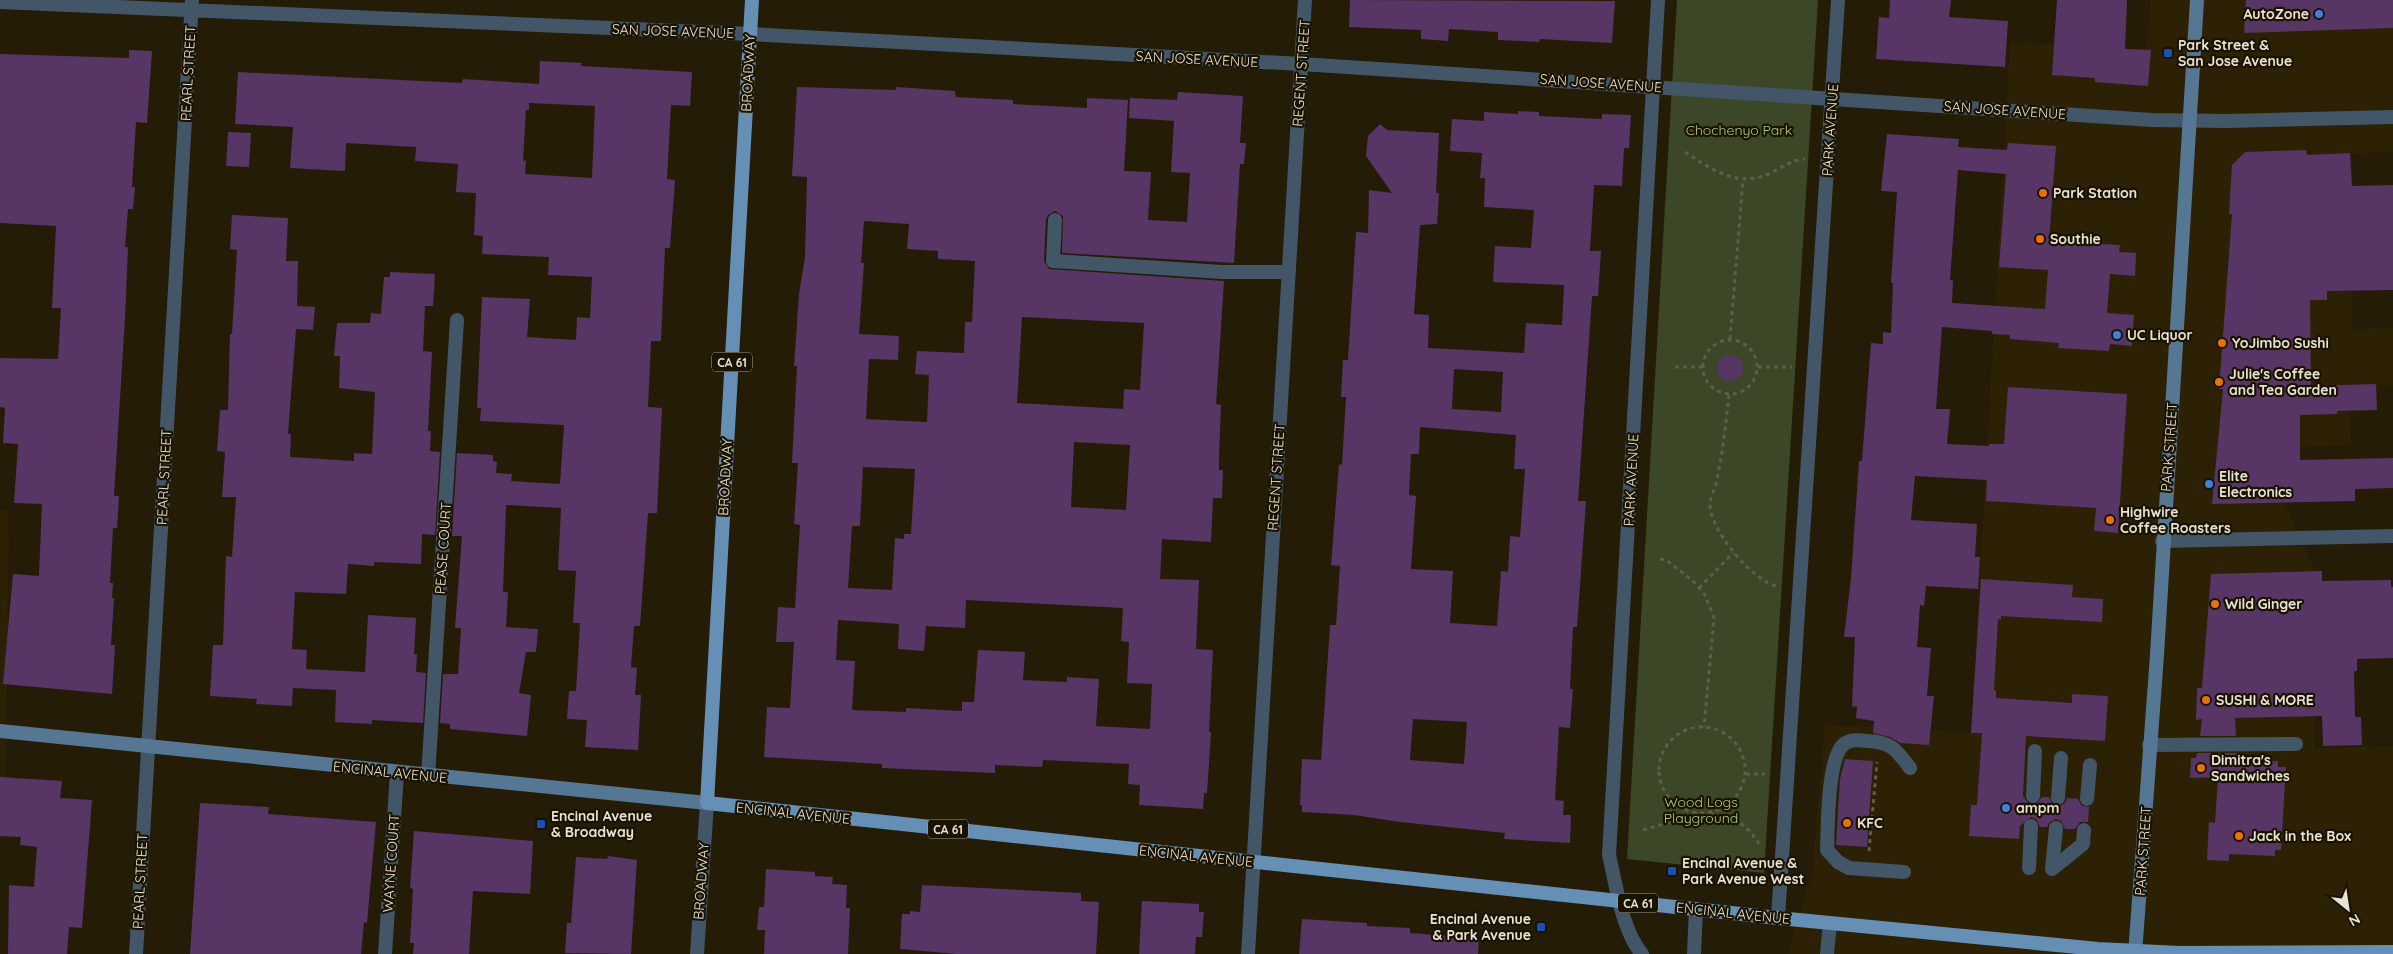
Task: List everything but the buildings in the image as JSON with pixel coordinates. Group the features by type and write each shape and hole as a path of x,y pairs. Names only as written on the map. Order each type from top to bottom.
{"main road":[{"name":"BROADWAY","path":"706,804 752,0"},
{"name":"PARK STREET","path":"2135,953 2197,0"},
{"name":"ENCINAL AVENUE","path":"0,731 1778,918 2135,953 2393,952"}],"street":[{"name":"REGENT STREET","path":"1248,954 1305,0"},
{"name":"PARK AVENUE","path":"1642,954 1635,945 1620,901 1609,855 1658,0"},
{"name":"PARK AVENUE","path":"1778,918 1838,0"},
{"name":"SAN JOSE AVENUE","path":"0,2 191,5 1301,64 2152,120 2393,117"},
{"name":"PEARL STREET","path":"136,954 191,5"},
{"path":"1056,220 1053,261 1222,272 1288,272"},
{"name":"PEASE COURT","path":"428,776 457,320"},
{"path":"2162,540 2393,536"},
{"path":"1904,872 1849,868 1838,862 1827,850 1833,763 1844,744 1853,740 1878,742 1895,747 1910,768"},
{"path":"2149,745 2296,744"},
{"path":"2033,796 2035,751"},
{"path":"2058,798 2061,758"},
{"path":"2087,799 2090,765"},
{"name":"WAYNE COURT","path":"385,954 397,773"},
{"name":"BROADWAY","path":"697,954 706,804"},
{"path":"2029,868 2031,826"},
{"path":"2056,828 2052,869 2083,844 2084,830"},
{"path":"1694,954 1696,909"},
{"path":"1827,954 1830,923"}],"path":[{"path":"1685,152 1717,173 1744,180 1766,175 1793,160 1805,159"},
{"path":"1730,339 1744,180"},
{"path":"1730,339 1741,342 1750,348 1756,357 1758,368 1755,378 1749,387 1740,393 1729,395 1718,392 1710,386 1704,377 1702,367 1704,356 1710,347 1720,341 1730,339"},
{"path":"1675,367 1702,367"},
{"path":"1758,368 1792,367"},
{"path":"1729,395 1717,481 1710,506 1718,529 1733,553 1768,584 1776,586"},
{"path":"1699,588 1733,553"},
{"path":"1660,559 1666,560 1705,594 1714,618 1704,727"},
{"path":"1643,830 1703,813 1725,807 1736,798 1743,785 1745,774 1744,757 1738,744 1727,734 1714,728 1704,727 1686,730 1674,737 1665,748 1659,769 1663,790 1672,801 1684,810 1703,813 1736,821 1751,830 1761,847"},
{"path":"1868,869 1878,742"},
{"path":"1745,774 1765,774"}],"shaded area":[{"path":"2151,0 2393,0 2393,152 2352,154 2352,329 2393,328 2393,385 2349,386 2351,445 2285,448 2286,505 2315,571 2315,748 2393,746 2393,954 1787,954 1812,874 1825,725 1971,732 2010,42 2146,49"},
{"path":"0,510 9,510 5,835 0,834"}],"green space":[{"name":"Chochenyo Park","path":"1677,0 1818,0 1764,873 1627,859"}],"place":[{"name":"AutoZone","path":"2319,14"},
{"name":"Park Street & San Jose Avenue","path":"2168,53"},
{"name":"Park Station","path":"2043,193"},
{"name":"Southie","path":"2040,239"},
{"name":"UC Liquor","path":"2117,335"},
{"name":"YoJimbo Sushi","path":"2222,343"},
{"name":"Julie's Coffee and Tea Garden","path":"2219,382"},
{"name":"Elite Electronics","path":"2209,484"},
{"name":"Highwire Coffee Roasters","path":"2110,520"},
{"name":"Wild Ginger","path":"2215,604"},
{"name":"SUSHI & MORE","path":"2206,700"},
{"name":"Dimitra's Sandwiches","path":"2201,768"},
{"name":"ampm","path":"2006,808"},
{"name":"KFC","path":"1847,823"},
{"name":"Encinal Avenue & Broadway","path":"541,824"},
{"name":"Jack in the Box","path":"2239,836"},
{"name":"Encinal Avenue & Park Avenue West","path":"1672,871"},
{"name":"Encinal Avenue & Park Avenue","path":"1541,927"}],"park label":[{"name":"Wood Logs Playground","path":"1701,810"}]}
